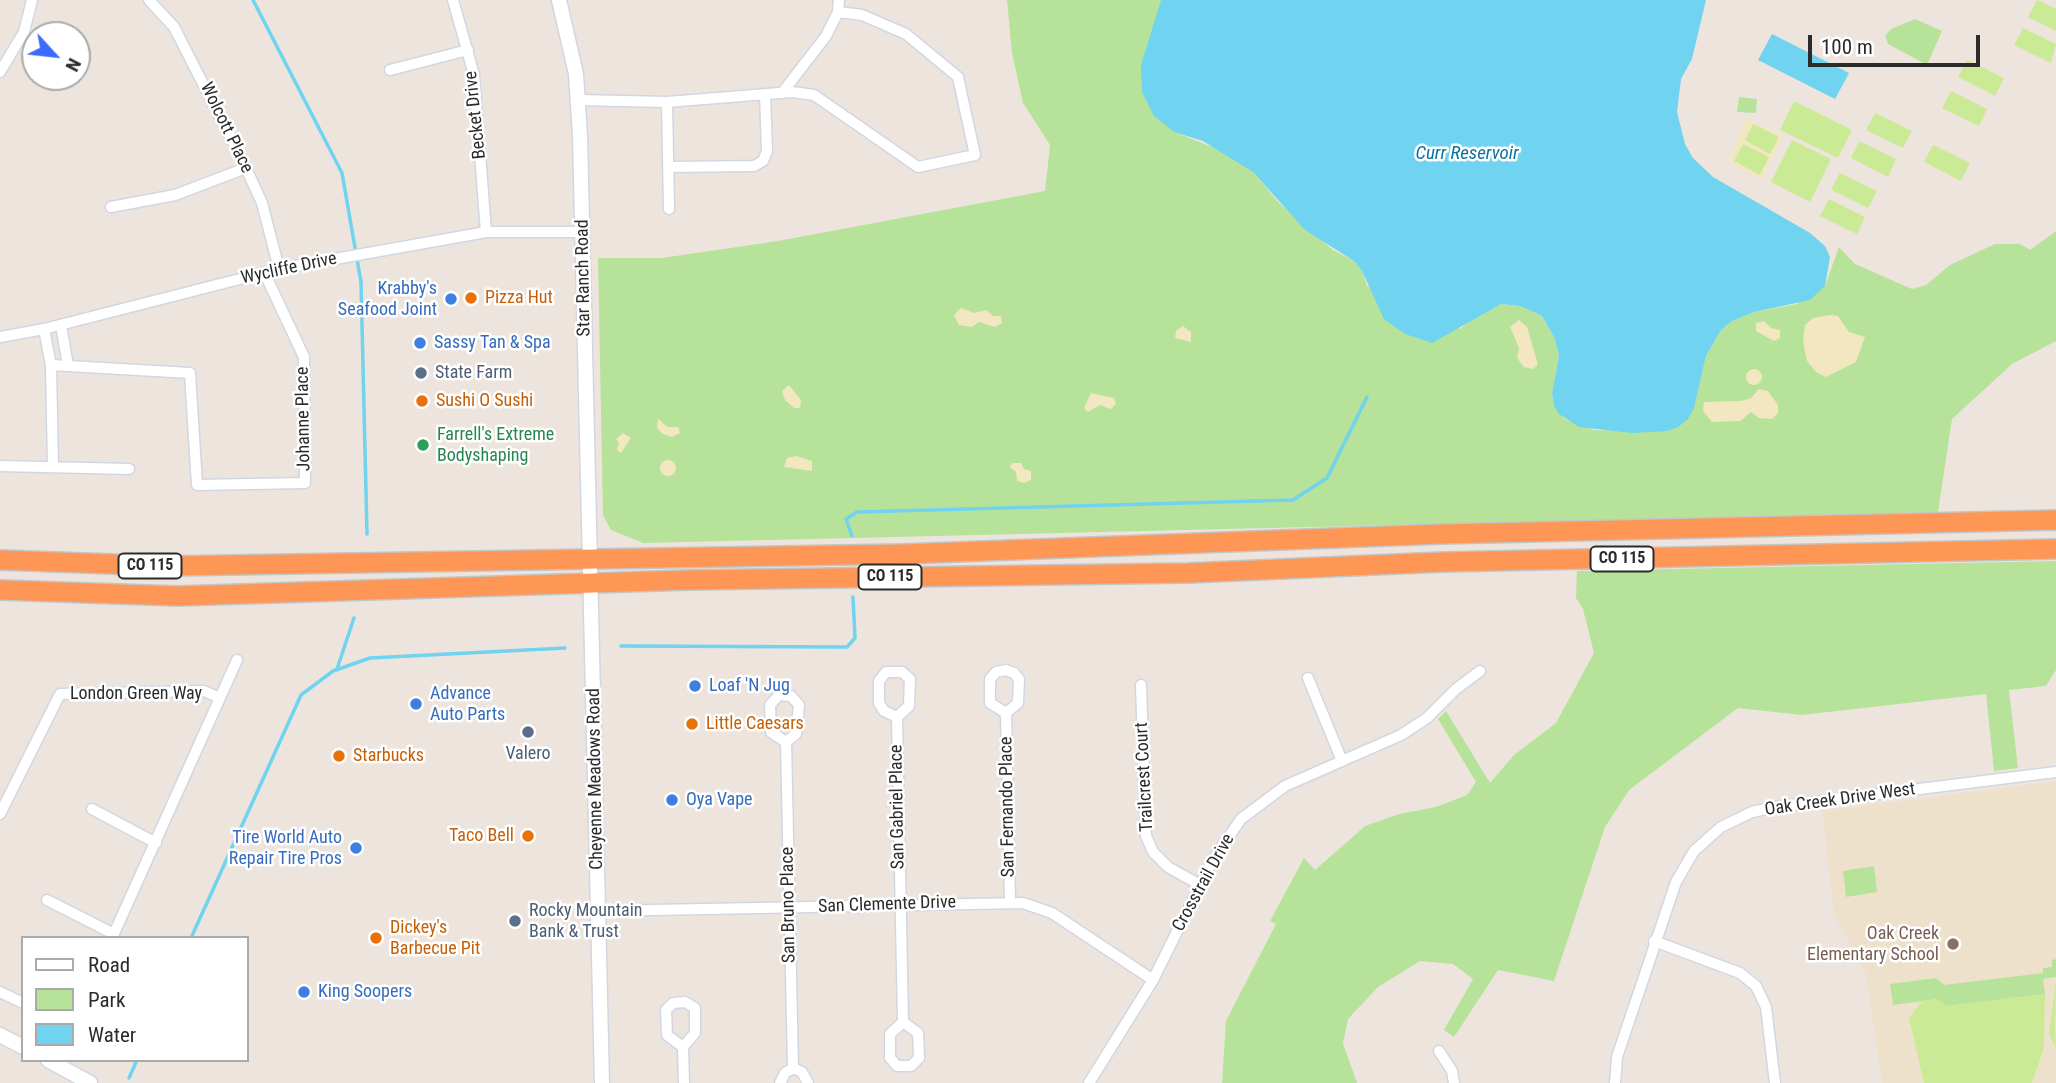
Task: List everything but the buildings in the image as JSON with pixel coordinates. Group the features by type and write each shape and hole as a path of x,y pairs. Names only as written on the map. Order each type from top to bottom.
{"highway":[{"name":"CO 115","path":"0,560 169,566 916,553 1429,534 2056,520"},
{"name":"CO 115","path":"0,590 178,596 592,584 1188,573 1443,562 2056,549"}],"street":[{"path":"0,72 24,32 32,0"},
{"name":"Wolcott Place","path":"149,0 174,27 246,168 262,203 279,269"},
{"name":"Becket Drive","path":"453,0 468,50 477,102 486,232"},
{"name":"Star Ranch Road","path":"559,0 570,39 579,100 592,559"},
{"path":"782,93 826,37 838,12 839,0"},
{"path":"579,100 667,102 782,93 814,95 918,167 975,155 957,77 906,34 862,15 838,12"},
{"path":"390,70 468,50"},
{"path":"668,167 754,166 763,161 766,151 765,94"},
{"path":"667,102 669,209"},
{"path":"111,207 175,195 246,168"},
{"name":"Wycliffe Drive","path":"0,337 61,325 264,272 373,252 486,232 582,232"},
{"name":"Johanne Place","path":"51,365 190,373 197,485 305,483 304,357 264,272"},
{"path":"61,325 68,366"},
{"path":"44,329 51,365 53,467"},
{"path":"0,466 129,469"},
{"name":"Cheyenne Meadows Road","path":"592,559 602,1083"},
{"name":"London Green Way","path":"113,936 237,660"},
{"name":"Crosstrail Drive","path":"1088,1083 1153,979 1226,839 1252,809 1285,786 1401,735 1427,718 1456,689 1480,671"},
{"path":"1308,678 1342,761"},
{"name":"Trailcrest Court","path":"1141,685 1146,836 1153,852 1168,867 1200,885"},
{"name":"London Green Way","path":"0,814 60,694 204,691 220,698"},
{"name":"San Fernando Place","path":"1006,713 1010,902"},
{"name":"San Gabriel Place","path":"897,717 904,1022"},
{"name":"San Bruno Place","path":"786,742 793,1068"},
{"name":"Oak Creek Drive West","path":"1615,1083 1617,1056 1654,942 1684,865 1706,838 1735,819 1775,807 2056,772"},
{"path":"92,809 156,843"},
{"path":"47,900 113,936"},
{"name":"San Clemente Drive","path":"598,912 1010,902 1052,913 1153,979"},
{"path":"1654,942 1740,972 1756,986 1766,1007 1775,1083"},
{"path":"0,992 21,1002"},
{"path":"0,1035 21,1046"},
{"path":"683,1047 684,1083"},
{"path":"1439,1051 1452,1071 1454,1083"},
{"path":"53,1062 90,1083"},
{"path":"780,1083 785,1073 793,1068 802,1072 808,1083"}],"shaded area":[{"name":"Oak Creek Elementary School","path":"2056,781 2056,1083 1882,1083 1866,974 1834,915 1822,811"}],"green space":[{"path":"1007,0 1161,0 1154,25 1174,132 1225,152 1253,172 1278,202 1333,250 1354,261 1362,271 1367,286 1460,329 1474,317 1501,304 1520,306 1542,316 1554,337 1559,355 1552,394 1554,406 1565,419 1594,430 1667,431 1694,408 1706,356 1721,330 1732,321 1754,312 1797,304 1825,286 1839,247 1855,264 1912,289 1926,285 1950,265 1995,244 2020,244 2030,250 2056,231 2056,341 2012,364 1952,419 1938,512 643,543 611,530 603,515 598,258 662,258 778,241 1045,191 1050,145 1023,103 1012,53"},
{"path":"2037,0 2056,9 2056,31 2028,17"},
{"path":"1915,19 1942,31 1927,65 1888,44 1885,36 1891,29"},
{"path":"2023,28 2056,44 2051,63 2014,45"},
{"path":"1967,60 2004,78 1995,96 1958,77"},
{"path":"1951,91 1987,109 1979,126 1942,108"},
{"path":"1739,97 1757,99 1756,113 1737,112"},
{"path":"1794,101 1852,130 1838,158 1780,130"},
{"path":"1875,113 1912,131 1903,148 1866,130"},
{"path":"1753,124 1779,137 1770,154 1745,140"},
{"path":"1792,140 1831,159 1810,202 1771,182"},
{"path":"1859,141 1896,159 1888,177 1851,158"},
{"path":"1743,144 1769,157 1760,175 1734,161"},
{"path":"1933,145 1970,163 1961,181 1924,162"},
{"path":"1840,173 1877,191 1868,208 1831,190"},
{"path":"1829,199 1865,217 1857,234 1820,216"},
{"path":"2056,561 2056,670 2046,686 2009,690 2018,768 1994,771 1986,694 1802,715 1738,708 1629,790 1605,827 1554,981 1498,970 1454,1037 1444,1030 1473,979 1453,964 1420,961 1378,987 1348,1019 1343,1043 1357,1083 1222,1083 1226,1021 1276,924 1270,921 1304,858 1315,870 1365,826 1399,814 1436,807 1467,795 1476,782 1438,719 1446,711 1490,783 1514,755 1556,723 1594,653 1583,609 1576,598 1577,571"},
{"path":"1874,866 1877,892 1846,897 1843,871"},
{"path":"2056,959 2056,977 2043,979 2045,994 1946,1006 1937,999 1893,1005 1890,984 1936,978 1944,985 2043,973 2043,968 2052,967 2052,960"},
{"path":"2056,980 2055,1032 2056,1048 2049,1034"},
{"path":"2045,994 2044,1048 2032,1083 1924,1083 1909,1018 1922,1001 1937,999 1946,1006"}],"sand":[{"path":"1746,118 1783,136 1761,179 1729,161"},
{"path":"961,308 974,313 986,310 993,316 1001,316 1002,323 995,327 979,322 972,327 959,325 954,315"},
{"path":"1838,316 1849,332 1865,337 1856,362 1826,377 1816,372 1807,361 1803,341 1805,325 1813,318"},
{"path":"1519,320 1527,327 1537,361 1537,366 1532,369 1524,367 1517,358 1519,348 1510,327"},
{"path":"1764,321 1771,328 1780,330 1780,338 1774,341 1756,331 1756,323"},
{"path":"1183,326 1191,332 1191,342 1175,338 1176,331"},
{"path":"1754,369 1760,371 1760,383 1754,385 1748,383 1746,377 1748,371"},
{"path":"789,385 801,400 800,408 794,408 785,400 782,391"},
{"path":"1759,389 1768,391 1778,405 1778,413 1772,419 1759,418 1751,412 1740,421 1712,422 1703,411 1704,402 1741,401 1751,398"},
{"path":"1091,393 1114,398 1116,404 1111,409 1100,405 1088,412 1084,408"},
{"path":"658,418 667,427 678,427 680,433 672,437 663,434 657,428"},
{"path":"623,433 631,438 621,453 617,450 619,443 616,439"},
{"path":"796,456 812,461 812,471 784,467 787,458"},
{"path":"665,460 671,460 676,468 674,474 665,476 660,471 660,465"},
{"path":"1012,463 1021,463 1024,469 1031,471 1031,480 1024,483 1017,481 1016,472 1010,467"}],"water":[{"name":"Curr Reservoir","path":"1161,0 1706,0 1692,59 1681,79 1677,112 1685,144 1693,158 1713,177 1810,233 1825,246 1830,257 1825,286 1810,300 1754,312 1732,321 1721,330 1706,356 1694,408 1688,419 1678,427 1667,431 1632,433 1579,427 1559,414 1554,406 1552,394 1559,355 1554,337 1542,316 1520,306 1501,304 1432,343 1405,334 1384,319 1362,271 1354,261 1305,230 1253,172 1203,141 1174,132 1154,116 1142,92 1141,65"},
{"path":"1772,34 1849,73 1835,99 1758,60"}],"waterway":[{"path":"253,0 342,173 361,282 367,534"},
{"path":"852,536 846,519 857,512 1293,500 1327,478 1367,397"},
{"path":"621,646 847,647 855,638 853,597"},
{"path":"337,669 354,618"},
{"path":"192,936 301,695 333,671 370,658 565,648"},
{"path":"129,1078 136,1062"}],"place":[{"name":"Pizza Hut","path":"471,298"},
{"name":"Krabby's Seafood Joint","path":"451,299"},
{"name":"Sassy Tan & Spa","path":"420,343"},
{"name":"State Farm","path":"421,373"},
{"name":"Sushi O Sushi","path":"422,401"},
{"name":"Farrell's Extreme Bodyshaping","path":"423,445"},
{"name":"Loaf 'N Jug","path":"695,686"},
{"name":"Advance Auto Parts","path":"416,704"},
{"name":"Little Caesars","path":"692,724"},
{"name":"Valero","path":"528,732"},
{"name":"Starbucks","path":"339,756"},
{"name":"Oya Vape","path":"672,800"},
{"name":"Taco Bell","path":"528,836"},
{"name":"Tire World Auto Repair Tire Pros","path":"356,848"},
{"name":"Rocky Mountain Bank & Trust","path":"515,921"},
{"name":"Dickey's Barbecue Pit","path":"376,938"},
{"name":"Oak Creek Elementary School","path":"1953,944"},
{"name":"King Soopers","path":"304,992"}]}
